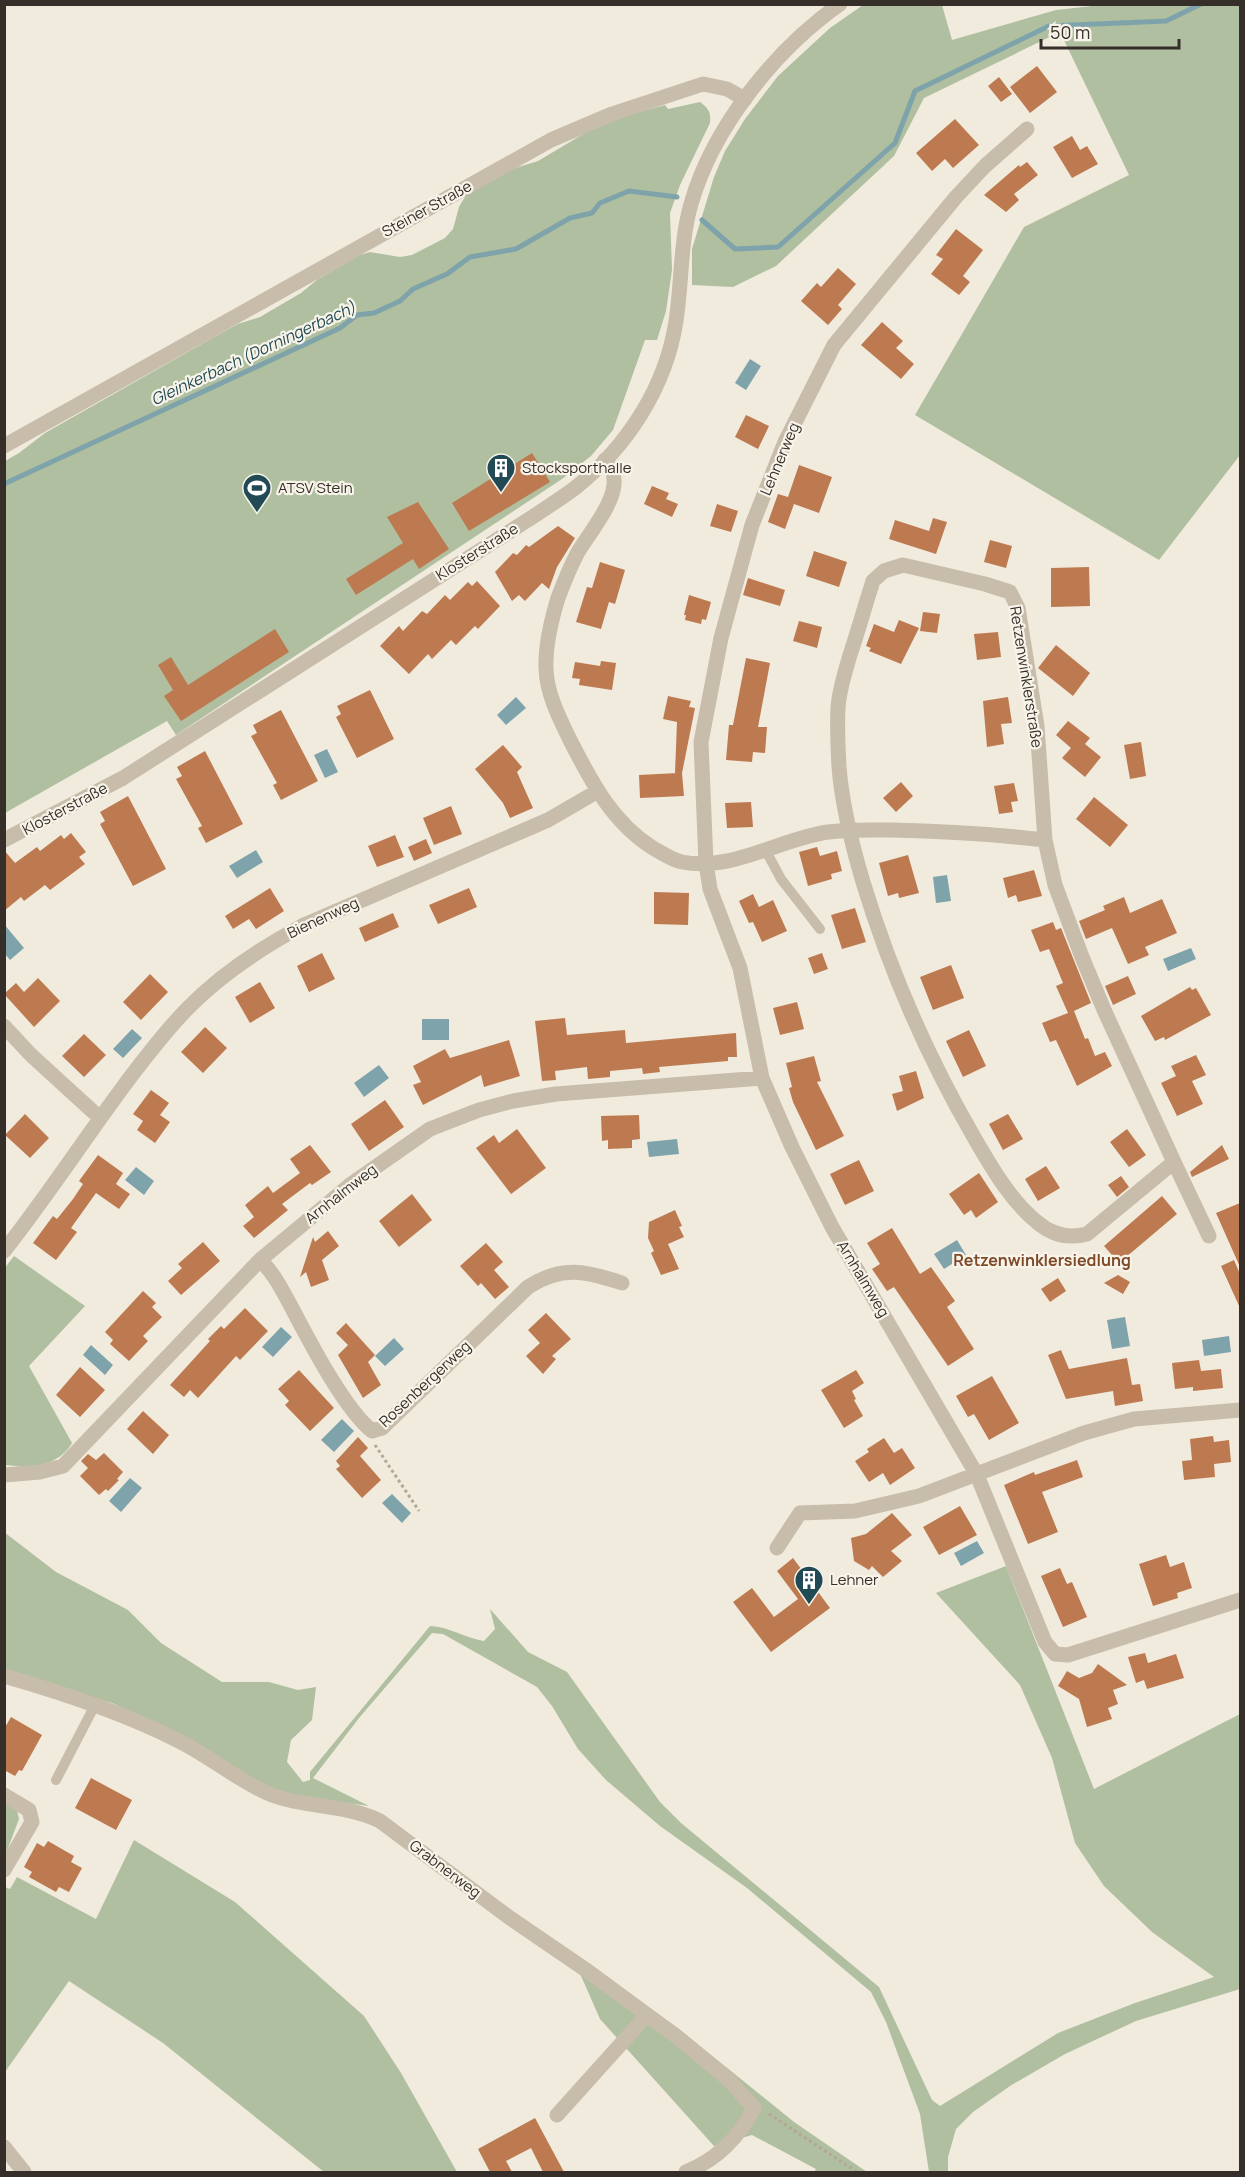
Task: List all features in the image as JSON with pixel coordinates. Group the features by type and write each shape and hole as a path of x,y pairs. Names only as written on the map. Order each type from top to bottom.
{"street":[{"path":"745,99 782,53 840,4"},
{"name":"Steiner Straße","path":"4,446 551,140 612,114 703,84 727,89 745,99"},
{"name":"Klosterstraße","path":"4,840 93,795 195,733 534,516 574,489 605,460 646,407 658,382 676,324 686,229 691,204 724,130 745,99"},
{"name":"Lehnerweg","path":"705,862 701,742 706,706 735,580 752,525 785,442 834,345 956,197 985,166 1027,129"},
{"path":"605,460 612,467 615,486 565,578 551,624 546,670 549,692 557,714 598,791 618,818 643,842 664,855 682,862 705,862 732,860 811,836 849,830 950,831 1045,840"},
{"name":"Retzenwinklerstraße","path":"1174,1162 1087,1234 1072,1238 1037,1223 1013,1197 986,1158 953,1101 921,1035 891,964 863,882 849,830 839,768 838,706 844,677 873,581 884,571 903,565 985,584 1010,592 1018,608 1036,726 1045,840 1055,885 1082,957 1209,1236"},
{"name":"Bienenweg","path":"4,1251 28,1221 99,1118 157,1043 187,1009 228,974 276,940 302,926 548,820 598,791"},
{"name":"Arnhalmweg","path":"705,862 710,889 740,968 762,1078 792,1147 832,1227 977,1475 1046,1642 1055,1654 1068,1655 1240,1600"},
{"path":"4,1026 31,1055 99,1118"},
{"name":"Arnhalmweg","path":"4,1475 40,1472 63,1466 260,1260 350,1185 430,1128 479,1110 513,1101 556,1094 762,1078"},
{"name":"Rosenbergerweg","path":"260,1260 273,1275 345,1399 372,1431 382,1428 528,1287 541,1278 572,1271 588,1272 622,1283"},
{"path":"777,1548 800,1513 855,1511 919,1496 1084,1433 1134,1419 1240,1410"},
{"name":"Grabnerweg","path":"4,1676 51,1689 180,1741 267,1793 304,1803 357,1812 380,1821 510,1918 647,2014 730,2081 754,2108"},
{"path":"4,1795 29,1810 32,1822 4,1870"},
{"path":"557,2115 647,2014"},
{"path":"686,2172 712,2158 726,2146 738,2134 754,2108"},
{"path":"4,2146 24,2172"}],"lane":[{"path":"765,849 782,879 820,929"},
{"path":"56,1780 95,1706"}],"path":[{"path":"372,1431 375,1448 419,1511"},
{"path":"754,2108 775,2116 857,2172"}],"green space":[{"path":"1110,4 1240,5 1240,455 1159,560 915,415 1024,227 1129,175 1060,32 924,98 894,156 776,266 733,287 692,285 692,249 714,177 725,151 745,119 778,76 830,28 863,5 942,5 952,40 1056,10"},
{"name":"ATSV Stein","path":"700,102 709,111 710,123 680,185 670,213 672,270 666,311 657,340 645,340 613,430 591,456 562,479 176,735 167,721 5,813 5,461 45,433 238,324 260,317 360,255 370,252 400,257 412,255 445,238 453,229 459,207 466,195 509,170 538,161 590,130 622,117 665,105 668,109"},
{"path":"14,1256 85,1306 29,1366 72,1443 59,1457 33,1466 5,1465 4,1269"},
{"path":"4,1532 56,1572 128,1610 161,1643 222,1682 269,1682 298,1690 316,1687 312,1720 291,1740 287,1762 303,1782 310,1780 310,1772 430,1626 444,1628 484,1641 495,1629 490,1609 528,1652 567,1672 660,1802 681,1823 879,1987 932,2100 940,2106 1058,2033 1135,2003 1214,1977 1152,1932 1104,1886 1075,1843 1052,1758 1020,1685 936,1593 1006,1566 1094,1789 1240,1714 1240,1989 1136,2021 1065,2054 1010,2086 973,2112 956,2129 948,2157 948,2172 929,2172 920,2114 886,2022 871,1992 747,1888 660,1826 606,1780 578,1749 552,1706 537,1687 443,1634 432,1633 359,1718 313,1778 369,1806 284,1794 253,1781 160,1726 112,1703 5,1672"},
{"path":"5,1802 17,1810 19,1819 5,1856"},
{"path":"134,1840 235,1902 364,2016 401,2073 457,2172 324,2172 163,2043 69,1981 5,2072 5,1887 10,1889 17,1877 96,1919"},
{"path":"571,1953 679,2029 794,2122 867,2172 814,2172 816,2169 752,2135 714,2146 600,2019"}],"water":[{"path":"750,359 761,366 746,390 735,383"},
{"path":"516,697 526,708 506,725 497,715"},
{"path":"327,749 338,772 325,778 314,755"},
{"path":"256,850 263,862 237,878 229,866"},
{"path":"947,875 951,901 936,903 933,877"},
{"path":"4,924 24,948 10,960 5,954"},
{"path":"1191,948 1196,959 1168,971 1163,959"},
{"path":"422,1019 449,1019 449,1040 422,1040"},
{"path":"132,1029 142,1038 123,1058 113,1049"},
{"path":"379,1065 389,1078 364,1097 354,1083"},
{"path":"677,1139 679,1154 649,1157 647,1142"},
{"path":"136,1167 154,1181 144,1195 125,1180"},
{"path":"957,1240 966,1255 944,1269 934,1254"},
{"path":"1125,1317 1130,1346 1112,1349 1107,1320"},
{"path":"281,1327 292,1337 273,1357 262,1347"},
{"path":"1229,1336 1231,1352 1204,1356 1202,1340"},
{"path":"394,1338 404,1349 385,1366 375,1356"},
{"path":"91,1345 113,1365 105,1375 83,1355"},
{"path":"342,1419 354,1431 334,1452 321,1440"},
{"path":"130,1478 142,1488 121,1512 109,1501"},
{"path":"392,1494 411,1513 402,1523 382,1503"},
{"path":"977,1541 984,1553 961,1566 954,1553"}],"building":[{"path":"1037,66 1057,92 1030,113 1010,87"},
{"path":"999,77 1012,94 1001,102 988,86"},
{"path":"955,119 979,145 953,168 945,159 932,171 916,153"},
{"path":"1072,136 1080,150 1087,146 1098,164 1072,178 1053,147"},
{"path":"1027,162 1038,175 1014,194 1019,200 1006,212 984,195 1019,165 1020,167"},
{"path":"956,229 983,250 963,276 970,282 959,295 931,274 943,259 936,255"},
{"path":"838,268 856,284 838,305 842,309 828,325 801,301 817,283 821,287"},
{"path":"882,322 903,341 896,348 914,364 901,379 861,345"},
{"path":"746,415 769,426 758,449 735,437"},
{"name":"Stocksporthalle","path":"532,453 550,482 469,531 452,503"},
{"path":"799,465 832,477 819,513 794,504 785,529 768,522 778,494 788,497"},
{"path":"652,486 669,493 666,499 678,504 672,517 644,504"},
{"path":"418,502 449,549 419,569 413,559 356,595 346,579 403,543 387,517"},
{"path":"717,504 738,511 731,532 710,526"},
{"path":"933,518 947,522 936,554 889,539 895,520 929,531"},
{"path":"558,526 575,538 557,567 549,589 542,583 525,601 519,595 512,601 495,572 513,553 517,555 526,545 529,547"},
{"path":"990,540 1012,546 1006,568 984,562"},
{"path":"814,551 847,562 839,587 806,576"},
{"path":"600,562 625,570 615,604 609,602 601,629 576,622 587,587 592,588"},
{"path":"1089,567 1090,606 1051,607 1051,568"},
{"path":"748,578 785,590 780,606 743,595"},
{"path":"477,581 500,606 478,629 475,626 456,645 451,640 432,659 428,654 409,674 380,646 399,626 403,631 422,611 427,614 445,595 450,600 468,582 472,586"},
{"path":"689,595 711,602 706,620 702,619 701,624 685,620"},
{"path":"923,612 940,614 937,633 920,631"},
{"path":"899,620 919,628 901,664 869,651 871,648 866,646 874,624 894,632"},
{"path":"799,621 822,627 817,648 793,641"},
{"path":"275,629 289,652 181,721 164,696 173,690 158,665 171,657 188,685"},
{"path":"998,632 1001,657 977,660 974,634"},
{"path":"1056,645 1090,673 1073,696 1038,668"},
{"path":"746,658 770,663 758,727 767,727 765,753 753,752 752,762 726,760 729,725 733,725"},
{"path":"601,661 616,663 612,690 579,685 580,679 572,678 575,662 600,666"},
{"path":"370,690 394,739 357,758 336,717 341,714 337,706"},
{"path":"668,696 691,701 689,707 695,708 682,773 684,796 640,798 639,775 678,773 675,773 677,722 663,719"},
{"path":"1008,697 1012,723 1001,724 1004,744 987,747 983,701"},
{"path":"281,710 318,781 281,800 273,785 277,783 251,736 257,733 253,725"},
{"path":"1068,721 1090,738 1085,744 1101,757 1085,777 1062,758 1071,748 1056,735"},
{"path":"1141,742 1146,776 1130,779 1124,745"},
{"path":"503,745 522,767 517,772 533,808 510,818 503,803 475,769"},
{"path":"205,751 243,824 206,843 198,828 202,826 176,779 182,776 177,767"},
{"path":"901,782 913,796 896,812 883,798"},
{"path":"1014,783 1018,801 1011,802 1013,812 999,814 994,786"},
{"path":"128,796 166,869 133,886 100,824 105,821 100,812"},
{"path":"1094,797 1128,825 1110,847 1076,819"},
{"path":"751,802 753,827 727,828 725,803"},
{"path":"451,806 462,834 434,845 423,818"},
{"path":"71,833 86,852 79,857 85,864 50,890 45,885 24,901 21,897 4,911 4,850 15,863 37,847 40,851 61,835 64,839"},
{"path":"395,835 404,857 377,867 368,846"},
{"path":"426,839 432,853 414,861 408,847"},
{"path":"817,847 820,856 837,851 842,871 831,874 832,879 808,886 799,852"},
{"path":"908,855 919,893 899,898 898,893 888,896 879,863"},
{"path":"1034,870 1042,896 1018,902 1016,895 1008,898 1003,878"},
{"path":"270,888 284,911 256,929 249,919 233,929 225,916"},
{"path":"469,888 477,907 438,924 429,905"},
{"path":"654,892 689,893 688,925 654,924"},
{"path":"753,894 759,907 773,900 787,931 762,942 753,922 749,923 739,901"},
{"path":"1124,897 1130,913 1162,899 1177,933 1145,947 1149,955 1128,964 1112,928 1086,939 1079,921 1105,910 1103,906"},
{"path":"855,908 866,942 842,949 831,915"},
{"path":"393,913 399,927 365,942 359,928"},
{"path":"1053,922 1056,930 1061,928 1091,1003 1074,1011 1085,1039 1088,1038 1095,1056 1105,1052 1112,1066 1077,1086 1056,1040 1050,1042 1042,1023 1068,1013 1056,986 1063,983 1049,949 1040,952 1031,930"},
{"path":"322,953 335,979 309,992 297,966"},
{"path":"822,953 828,969 814,974 808,958"},
{"path":"951,965 964,998 933,1010 920,977"},
{"path":"150,974 168,992 141,1020 123,1002"},
{"path":"1128,976 1136,994 1113,1005 1105,986"},
{"path":"38,978 60,1001 34,1027 4,994 16,983 24,992"},
{"path":"260,982 275,1008 250,1023 235,997"},
{"path":"1190,987 1192,990 1196,988 1211,1015 1165,1040 1164,1037 1155,1041 1141,1016"},
{"path":"797,1002 804,1029 780,1035 773,1008"},
{"path":"565,1018 567,1035 625,1030 626,1043 736,1033 737,1057 728,1057 728,1061 659,1067 660,1072 643,1074 642,1068 610,1071 610,1077 588,1079 587,1067 555,1071 556,1080 542,1081 535,1021"},
{"path":"205,1027 227,1048 203,1073 181,1052"},
{"path":"969,1030 986,1066 963,1077 946,1041"},
{"path":"84,1034 106,1055 84,1077 62,1056"},
{"path":"509,1040 520,1076 484,1087 481,1075 423,1105 413,1085 421,1082 413,1066 445,1049 450,1058"},
{"path":"1196,1055 1206,1075 1192,1081 1203,1104 1177,1116 1161,1083 1176,1076 1171,1066"},
{"path":"814,1056 821,1081 817,1082 844,1136 816,1150 793,1102 786,1063"},
{"path":"916,1071 924,1098 897,1111 892,1094 903,1091 899,1076"},
{"path":"151,1090 169,1103 160,1115 170,1122 155,1143 137,1130 143,1121 133,1114"},
{"path":"385,1100 404,1127 369,1151 351,1124"},
{"path":"25,1114 49,1138 30,1158 5,1135"},
{"path":"1008,1114 1023,1139 1003,1150 989,1124"},
{"path":"639,1115 640,1139 632,1140 632,1148 608,1149 608,1140 602,1141 601,1116"},
{"path":"517,1129 546,1168 511,1194 476,1148 494,1135 499,1143"},
{"path":"1127,1129 1146,1155 1129,1167 1110,1142"},
{"path":"310,1145 331,1172 312,1185 310,1183 282,1204 288,1210 254,1238 243,1226 254,1217 245,1205 268,1186 273,1193 300,1173 290,1159"},
{"path":"1222,1145 1229,1159 1192,1177 1190,1172"},
{"path":"98,1155 123,1173 116,1184 130,1194 119,1209 96,1193 71,1228 77,1232 56,1260 33,1243 53,1216 57,1219 73,1199 83,1184 79,1181"},
{"path":"859,1160 874,1191 845,1205 830,1174"},
{"path":"1046,1166 1060,1188 1038,1201 1025,1179"},
{"path":"979,1173 998,1202 976,1218 971,1210 964,1215 949,1194"},
{"path":"1121,1176 1129,1187 1117,1197 1108,1185"},
{"path":"412,1194 432,1220 399,1247 379,1221"},
{"path":"1162,1196 1177,1214 1119,1263 1104,1246"},
{"path":"1240,1203 1240,1267 1216,1213"},
{"path":"675,1210 684,1237 668,1244 679,1269 661,1275 651,1253 654,1251 648,1238 649,1222"},
{"path":"892,1228 920,1274 931,1267 955,1301 947,1307 974,1349 948,1366 894,1287 887,1291 872,1269 880,1264 867,1243"},
{"path":"328,1231 339,1246 322,1260 329,1280 311,1287 306,1272 300,1277 313,1237 315,1242"},
{"path":"203,1242 220,1261 181,1295 168,1281 182,1268 178,1264"},
{"path":"486,1243 503,1262 494,1270 509,1287 495,1299 481,1283 478,1286 460,1266"},
{"path":"1234,1260 1240,1274 1240,1308 1221,1266"},
{"path":"1118,1275 1130,1282 1123,1294 1104,1283"},
{"path":"1058,1278 1066,1291 1050,1302 1041,1289"},
{"path":"143,1291 156,1303 152,1307 162,1317 143,1336 148,1341 129,1361 110,1344 113,1340 105,1332"},
{"path":"245,1308 268,1331 240,1360 236,1356 198,1398 190,1390 184,1397 170,1385 210,1341 208,1339 221,1326 224,1329"},
{"path":"546,1313 571,1339 552,1356 556,1359 543,1374 526,1356 540,1343 528,1330"},
{"path":"346,1323 375,1355 368,1362 381,1385 363,1398 338,1355 348,1345 336,1333"},
{"path":"1061,1350 1069,1369 1127,1358 1132,1385 1140,1384 1143,1401 1115,1406 1113,1391 1066,1399 1048,1355"},
{"path":"1199,1360 1201,1371 1221,1369 1223,1388 1193,1391 1193,1387 1175,1389 1172,1363"},
{"path":"80,1367 105,1390 80,1417 56,1395"},
{"path":"299,1370 334,1408 310,1431 285,1405 289,1401 278,1389"},
{"path":"856,1370 864,1383 852,1391 863,1416 844,1428 821,1390"},
{"path":"992,1376 1019,1423 989,1440 974,1414 968,1417 956,1396"},
{"path":"143,1411 169,1435 153,1454 127,1429"},
{"path":"1213,1436 1214,1442 1229,1440 1231,1462 1214,1464 1215,1477 1184,1480 1182,1461 1192,1460 1190,1439"},
{"path":"358,1437 368,1448 360,1456 381,1480 362,1498 336,1469 340,1466 336,1461"},
{"path":"884,1438 894,1453 902,1448 915,1468 890,1485 883,1473 869,1482 855,1461 869,1452 867,1449"},
{"path":"104,1453 123,1472 117,1479 119,1480 108,1491 106,1489 99,1495 80,1476 88,1468 81,1461 88,1454 96,1460"},
{"path":"1077,1460 1083,1477 1042,1492 1058,1532 1028,1544 1004,1485 1034,1472 1035,1475"},
{"path":"960,1506 977,1535 939,1555 923,1527"},
{"path":"892,1513 912,1535 891,1551 902,1561 883,1577 872,1566 869,1570 854,1561 851,1538 866,1534"},
{"path":"1166,1555 1170,1567 1184,1562 1192,1588 1177,1593 1178,1598 1153,1606 1139,1564"},
{"name":"Lehner","path":"793,1558 830,1608 771,1652 733,1602 752,1588 774,1617 798,1599 777,1571"},
{"path":"1060,1568 1067,1584 1072,1582 1087,1617 1063,1627 1041,1576"},
{"path":"1145,1653 1148,1663 1176,1654 1184,1678 1147,1689 1144,1680 1136,1683 1128,1657"},
{"path":"1098,1664 1127,1685 1113,1690 1118,1704 1108,1708 1112,1719 1087,1727 1079,1699 1058,1686 1067,1671 1079,1678 1092,1673"},
{"path":"11,1717 42,1735 22,1771 19,1770 15,1776 4,1770 4,1729"},
{"path":"91,1778 132,1800 116,1830 75,1808"},
{"path":"48,1841 74,1856 71,1862 82,1868 69,1892 59,1887 56,1892 29,1877 32,1872 24,1867 37,1843 44,1847"},
{"path":"535,2118 564,2172 543,2172 531,2148 506,2161 512,2172 490,2172 478,2149"}],"waterway":[{"name":"Gleinkerbach (Dorningerbach)","path":"702,220 735,249 778,247 895,143 915,91 1049,26 1166,21 1201,4"},
{"name":"Gleinkerbach (Dorningerbach)","path":"4,484 340,328 357,315 374,313 400,301 413,289 447,274 470,257 516,249 570,218 592,213 600,203 629,191 677,197"}],"place":[{"name":"Stocksporthalle","path":"501,494"},
{"name":"ATSV Stein","path":"257,514"},
{"name":"Lehner","path":"809,1606"}],"district":[{"name":"Retzenwinklersiedlung","path":"1042,1260"}]}
